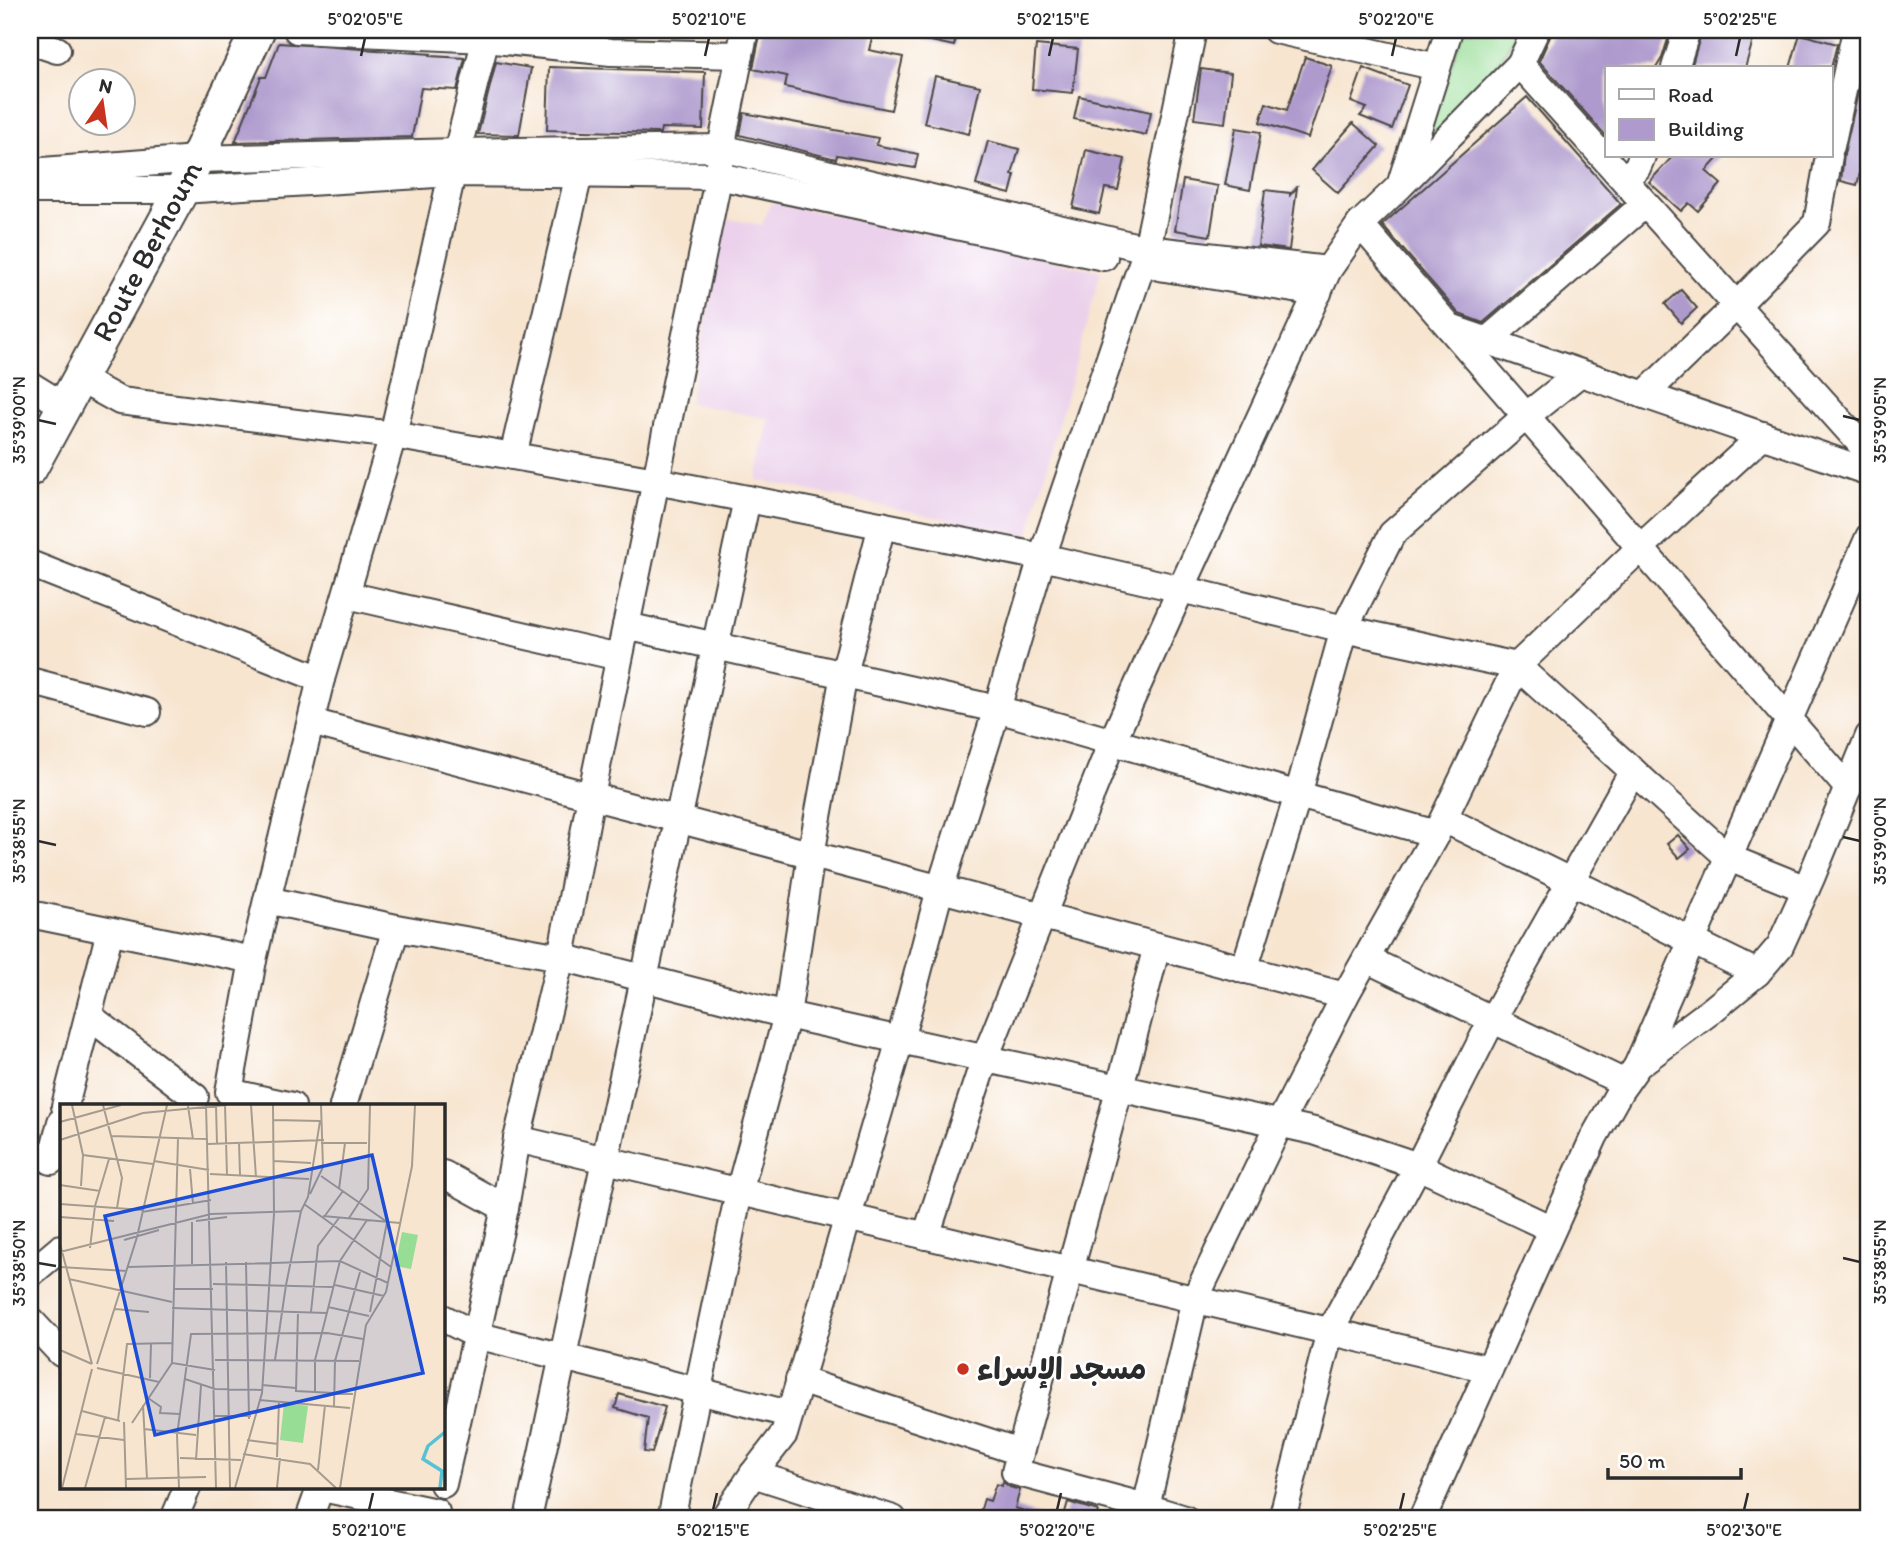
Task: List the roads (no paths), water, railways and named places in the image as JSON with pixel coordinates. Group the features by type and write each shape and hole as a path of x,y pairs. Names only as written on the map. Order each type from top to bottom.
{"main road":[{"name":"Route Berhoum","path":"30,469 182,190 258,30"}],"street":[{"path":"297,30 742,43 718,176 591,796 561,957 517,1139 505,1208 444,1480"},
{"path":"723,1519 784,1434 900,1040 940,889 1042,557 1144,256 1193,30"},
{"path":"1278,30 1437,67"},
{"path":"1400,186 1450,30"},
{"path":"926,1236 985,1058 1112,742 1323,282 1360,224 1520,64 1536,30"},
{"path":"1676,66 1687,30"},
{"path":"1832,141 1856,30"},
{"path":"229,1092 267,900 321,679 393,435 487,34"},
{"path":"30,41 57,50"},
{"path":"1520,64 1869,453"},
{"path":"30,190 182,190 455,162 721,148 1144,256"},
{"path":"1623,178 1637,168 1641,158"},
{"path":"1644,395 1817,223 1829,158"},
{"path":"30,172 196,159 455,162 579,174 718,176 1144,256 1323,282"},
{"path":"513,456 579,174"},
{"path":"1479,347 1645,204"},
{"path":"1360,224 1451,329 1479,347 1579,374 1869,472"},
{"path":"1479,347 1526,416 1848,788"},
{"path":"1244,970 1298,795 1344,629 1392,534 1526,416 1579,374"},
{"path":"30,386 120,401 393,435 656,481 1042,557 1344,629 1517,666 1729,858 1806,889"},
{"path":"1146,1507 1195,1299 1345,996 1440,827 1517,666 1763,435"},
{"path":"528,1519 747,499"},
{"path":"671,1519 739,1192 787,1015 811,855 844,674 882,525"},
{"path":"1422,1519 1594,1137 1632,1074 1869,537"},
{"path":"30,564 321,679"},
{"path":"347,595 619,657"},
{"path":"626,626 997,709 1298,795 1440,827 1570,881 1757,973"},
{"path":"30,681 147,712"},
{"path":"311,722 1345,996"},
{"path":"1632,1074 1757,973 1780,946 1869,736"},
{"path":"1282,1519 1330,1331 1492,1020 1633,771"},
{"path":"267,900 396,928 561,957 787,1015 1314,1130 1418,1166 1552,1229"},
{"path":"30,914 253,960"},
{"path":"344,1104 396,928"},
{"path":"66,1104 110,930"},
{"path":"1157,946 1121,1088 1015,1472 1185,1519"},
{"path":"1366,959 1492,1020 1632,1074"},
{"path":"89,1016 191,1102 229,1092 283,1104"},
{"path":"47,1161 60,1125"},
{"path":"517,1139 1489,1369"},
{"path":"444,1175 505,1208"},
{"path":"30,1274 60,1249"},
{"path":"444,1319 476,1335 789,1414"},
{"path":"30,1320 60,1352"},
{"path":"799,1380 1020,1452"},
{"path":"753,1475 890,1519"},
{"path":"174,1519 186,1490"},
{"path":"309,1519 320,1490"},
{"path":"333,1490 438,1507"}],"place":[{"name":"مسجد الإسراء","path":"963,1369"}]}
